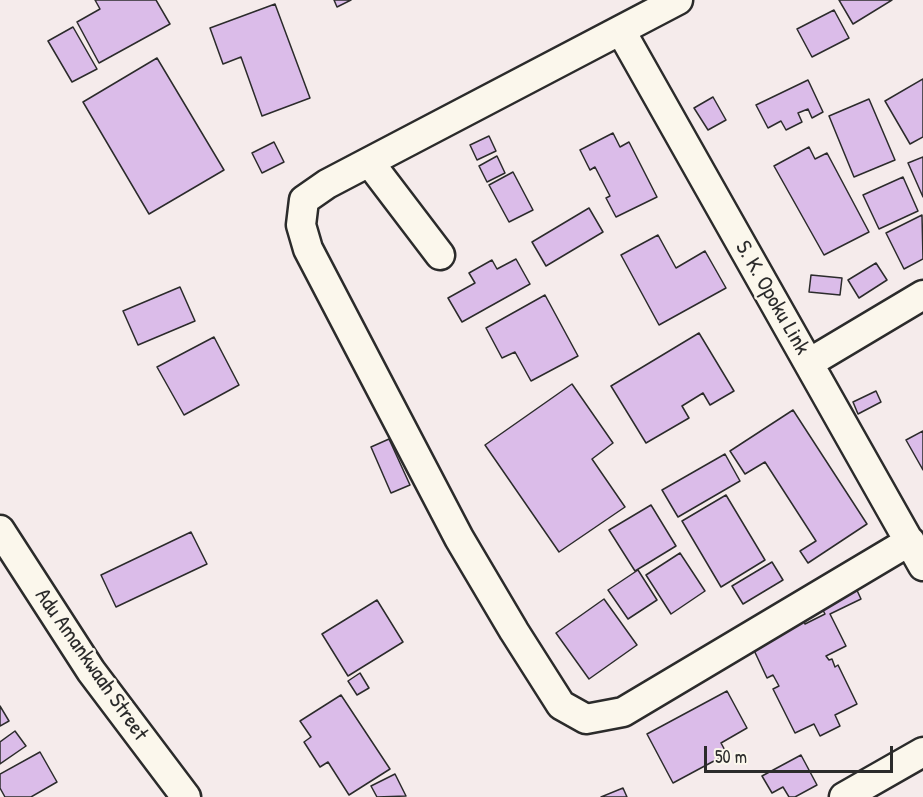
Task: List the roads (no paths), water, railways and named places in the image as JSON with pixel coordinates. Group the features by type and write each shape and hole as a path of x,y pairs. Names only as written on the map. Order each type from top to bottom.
{"street":[{"path":"678,0 327,184 304,200 300,225 308,249 459,538 561,705 586,719 623,712 910,541"},
{"name":"S. K. Opoku Link","path":"621,31 923,566"},
{"path":"370,163 440,255"},
{"path":"808,363 923,295"},
{"name":"Adu Amankwaah Street","path":"0,531 90,671 186,797"},
{"path":"844,797 923,752"}]}
